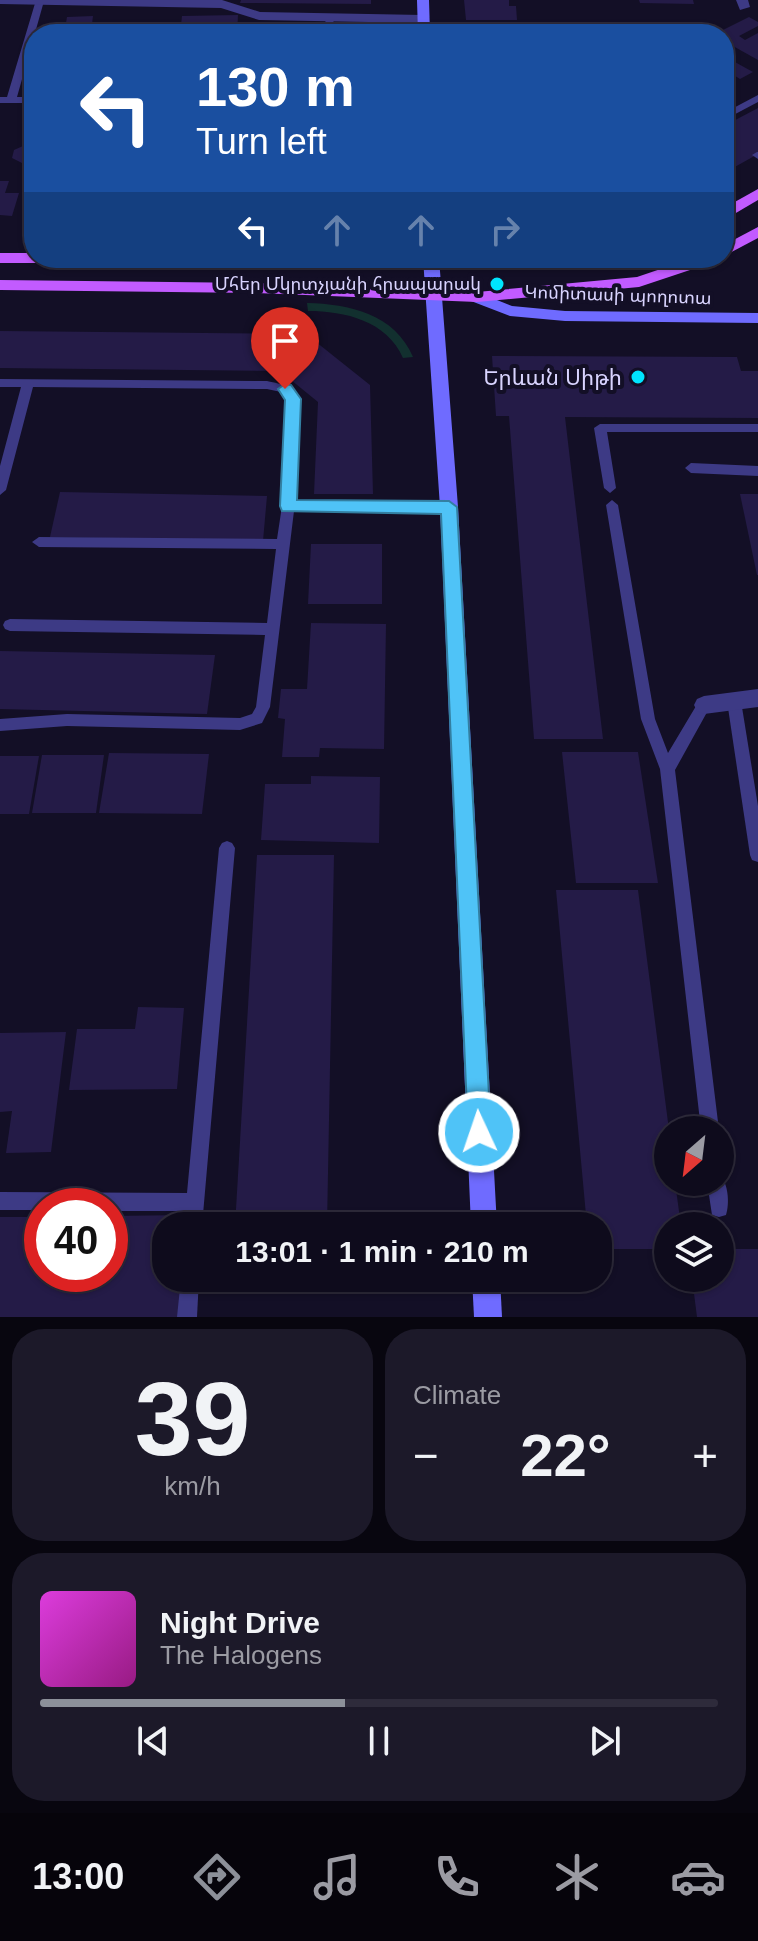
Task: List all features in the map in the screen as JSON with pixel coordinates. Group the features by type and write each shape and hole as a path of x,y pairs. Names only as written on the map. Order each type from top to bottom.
{"main road":[{"path":"734,209 758,194"},
{"path":"734,245 758,232"},
{"path":"0,258 24,258"},
{"path":"477,297 639,282 688,268"},
{"name":"Կոմիտասի պողոտա","path":"0,285 104,284 435,293 477,297"}],"street":[{"path":"0,0 222,4 259,16 423,19"},
{"path":"423,0 423,24"},
{"path":"432,268 449,507 483,1212"},
{"name":"Կոմիտասի պողոտա","path":"477,297 510,311 565,316 758,318"},
{"path":"704,705 758,698"},
{"path":"487,1292 488,1317"}],"lane":[{"path":"35,24 40,1"},
{"path":"329,24 330,17"},
{"path":"6,100 24,64"},
{"path":"734,111 758,98"},
{"path":"0,383 267,385 285,389 293,399 288,506 263,707 257,719 240,724 67,720 0,725"},
{"path":"0,490 28,383"},
{"path":"610,488 600,428 758,428"},
{"path":"691,468 758,471"},
{"path":"612,505 648,719 667,769 708,1116"},
{"path":"288,506 449,507"},
{"path":"39,542 283,544"},
{"path":"10,625 272,629"},
{"path":"734,701 758,855"},
{"path":"667,769 704,705"},
{"path":"194,1212 227,848"},
{"path":"718,1196 719,1208"},
{"path":"0,1201 195,1202"},
{"path":"187,1317 189,1292"}],"green space":[{"path":"307,303 354,309 383,321 405,342 413,357 403,358 396,345 376,327 350,316 308,311"}],"building":[{"path":"241,0 371,0 371,4 240,3"},
{"path":"464,0 509,0 509,6 516,6 517,20 466,20"},
{"path":"639,0 693,0 694,4 640,3"},
{"path":"238,15 238,24 181,24 182,16"},
{"path":"93,16 92,24 66,24 67,17"},
{"path":"749,17 758,22 758,26 739,36 745,40 758,33 758,60 734,47 734,24"},
{"path":"734,62 753,72 740,79 734,75"},
{"path":"758,108 758,154 734,167 734,121"},
{"path":"24,146 24,163 12,158 14,150"},
{"path":"0,181 9,181 5,193 19,193 12,216 0,215"},
{"path":"0,331 306,334 370,385 373,494 314,494 318,402 280,371 0,368"},
{"path":"492,356 737,357 741,371 758,371 758,418 565,417 603,739 534,739 509,416 496,416"},
{"path":"60,492 267,496 263,541 50,537"},
{"path":"740,494 758,494 758,575 757,575"},
{"path":"311,544 382,544 382,604 308,604"},
{"path":"311,623 386,624 384,749 320,748 319,757 282,757 285,719 278,718 281,689 307,689"},
{"path":"0,651 215,655 207,714 0,709"},
{"path":"562,752 638,752 658,883 576,883"},
{"path":"109,753 209,754 202,814 99,813"},
{"path":"42,755 104,755 96,813 32,813"},
{"path":"0,756 39,756 29,814 0,814"},
{"path":"311,776 380,777 379,843 261,840 265,784 311,784"},
{"path":"257,855 334,855 327,1212 236,1212"},
{"path":"556,890 638,890 667,1116 654,1116 654,1196 677,1196 679,1212 654,1212 654,1249 612,1249 612,1212 586,1212"},
{"path":"138,1007 184,1008 177,1089 69,1090 77,1029 135,1029"},
{"path":"66,1032 51,1152 6,1153 12,1111 0,1112 0,1033"},
{"path":"152,1215 152,1292 185,1292 183,1317 0,1317 0,1217 24,1217 24,1292 128,1292 128,1216"},
{"path":"734,1249 758,1249 758,1317 697,1317 694,1292 734,1292"}],"place":[{"name":"Մհեր Մկրտչյանի հրապարակ","path":"497,284"},
{"name":"Երևան Սիթի","path":"638,377"}],"route":[{"path":"285,389 293,399 288,506 449,507 479,1132"}]}
